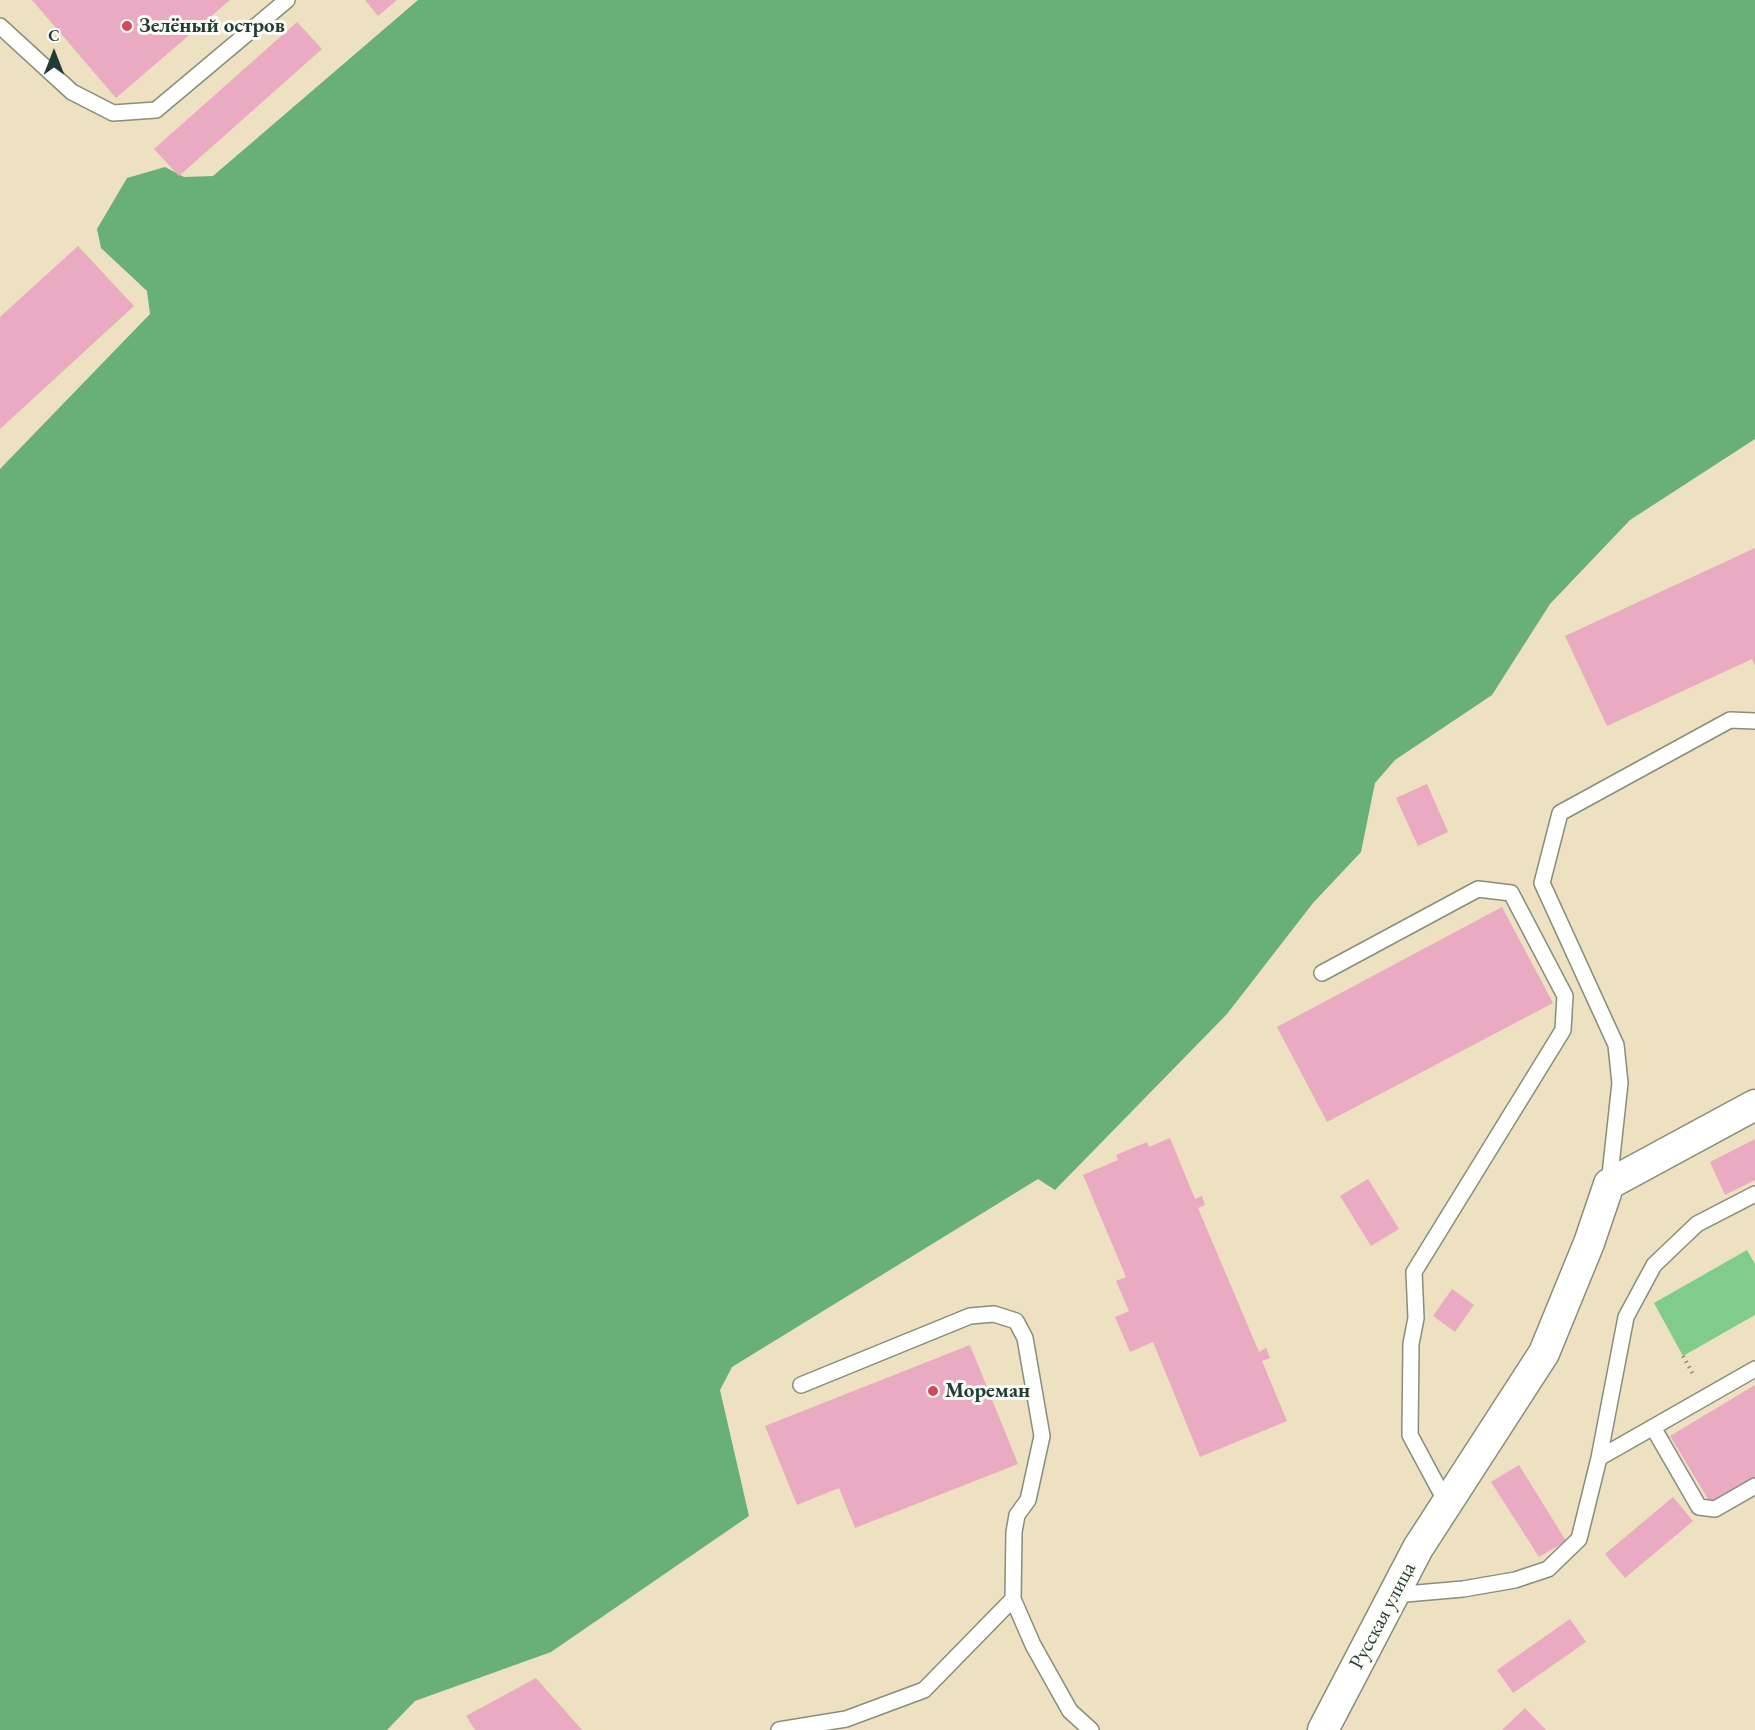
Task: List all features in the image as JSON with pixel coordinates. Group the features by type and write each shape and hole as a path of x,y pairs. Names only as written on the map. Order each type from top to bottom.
{"street":[{"path":"1609,1184 1755,1105"},
{"name":"Русская улица","path":"1323,1730 1418,1548 1544,1353 1589,1243 1609,1184"}],"lane":[{"path":"0,26 72,92 113,113 156,110 287,0"},
{"path":"1609,1184 1620,1083 1616,1045 1542,883 1560,813 1730,720 1755,721"},
{"path":"1322,973 1478,889 1511,892 1565,996 1563,1030 1414,1272 1416,1318 1411,1344 1410,1434 1447,1504"},
{"path":"1394,1595 1464,1589 1515,1580 1548,1569 1579,1539 1599,1458 1626,1317 1654,1265 1697,1224 1755,1194"},
{"path":"801,1385 970,1316 994,1314 1016,1321 1025,1338 1042,1436 1028,1500 1017,1515 1014,1532 1013,1599 1033,1645 1070,1710 1091,1730"},
{"path":"1599,1458 1654,1429 1755,1369"},
{"path":"1654,1429 1700,1507 1715,1509 1755,1486"},
{"path":"779,1730 846,1719 924,1690 1013,1599"}],"green space":[{"path":"418,0 1755,0 1755,439 1630,520 1550,604 1492,695 1395,760 1375,783 1361,852 1313,903 1227,1014 1055,1190 1038,1179 732,1367 720,1390 749,1516 551,1652 415,1701 387,1730 0,1730 0,469 150,314 147,291 101,248 97,229 127,178 165,167 184,177 213,176"},
{"path":"1747,1250 1755,1264 1755,1315 1683,1356 1654,1303"}],"building":[{"name":"Зелёный остров","path":"32,0 230,0 116,98"},
{"path":"365,0 397,0 378,16"},
{"path":"297,22 322,49 179,176 154,149"},
{"path":"78,246 134,306 0,429 0,317"},
{"path":"1755,548 1755,666 1752,659 1607,726 1565,636"},
{"path":"1427,784 1448,832 1418,846 1396,798"},
{"path":"1502,907 1553,1003 1327,1122 1277,1027"},
{"path":"1170,1138 1195,1199 1202,1196 1205,1205 1198,1208 1259,1352 1266,1348 1270,1358 1262,1361 1287,1421 1200,1457 1153,1342 1130,1352 1115,1317 1129,1311 1116,1281 1126,1277 1083,1175 1118,1160 1116,1155 1147,1142 1149,1147"},
{"path":"1755,1139 1755,1180 1725,1195 1710,1162"},
{"path":"1368,1179 1399,1229 1371,1246 1340,1196"},
{"path":"1452,1289 1474,1305 1455,1332 1433,1316"},
{"path":"970,1345 1018,1464 855,1528 839,1488 797,1505 765,1426"},
{"path":"1755,1385 1755,1477 1711,1504 1670,1436"},
{"path":"1519,1465 1566,1541 1539,1557 1491,1482"},
{"path":"1673,1497 1693,1521 1625,1578 1605,1554"},
{"path":"1570,1619 1586,1642 1513,1693 1497,1670"},
{"path":"536,1678 582,1730 475,1730 466,1716"},
{"path":"1525,1708 1546,1730 1502,1730"}],"place":[{"name":"Зелёный остров","path":"127,26"},
{"name":"Мореман","path":"933,1391"}]}
